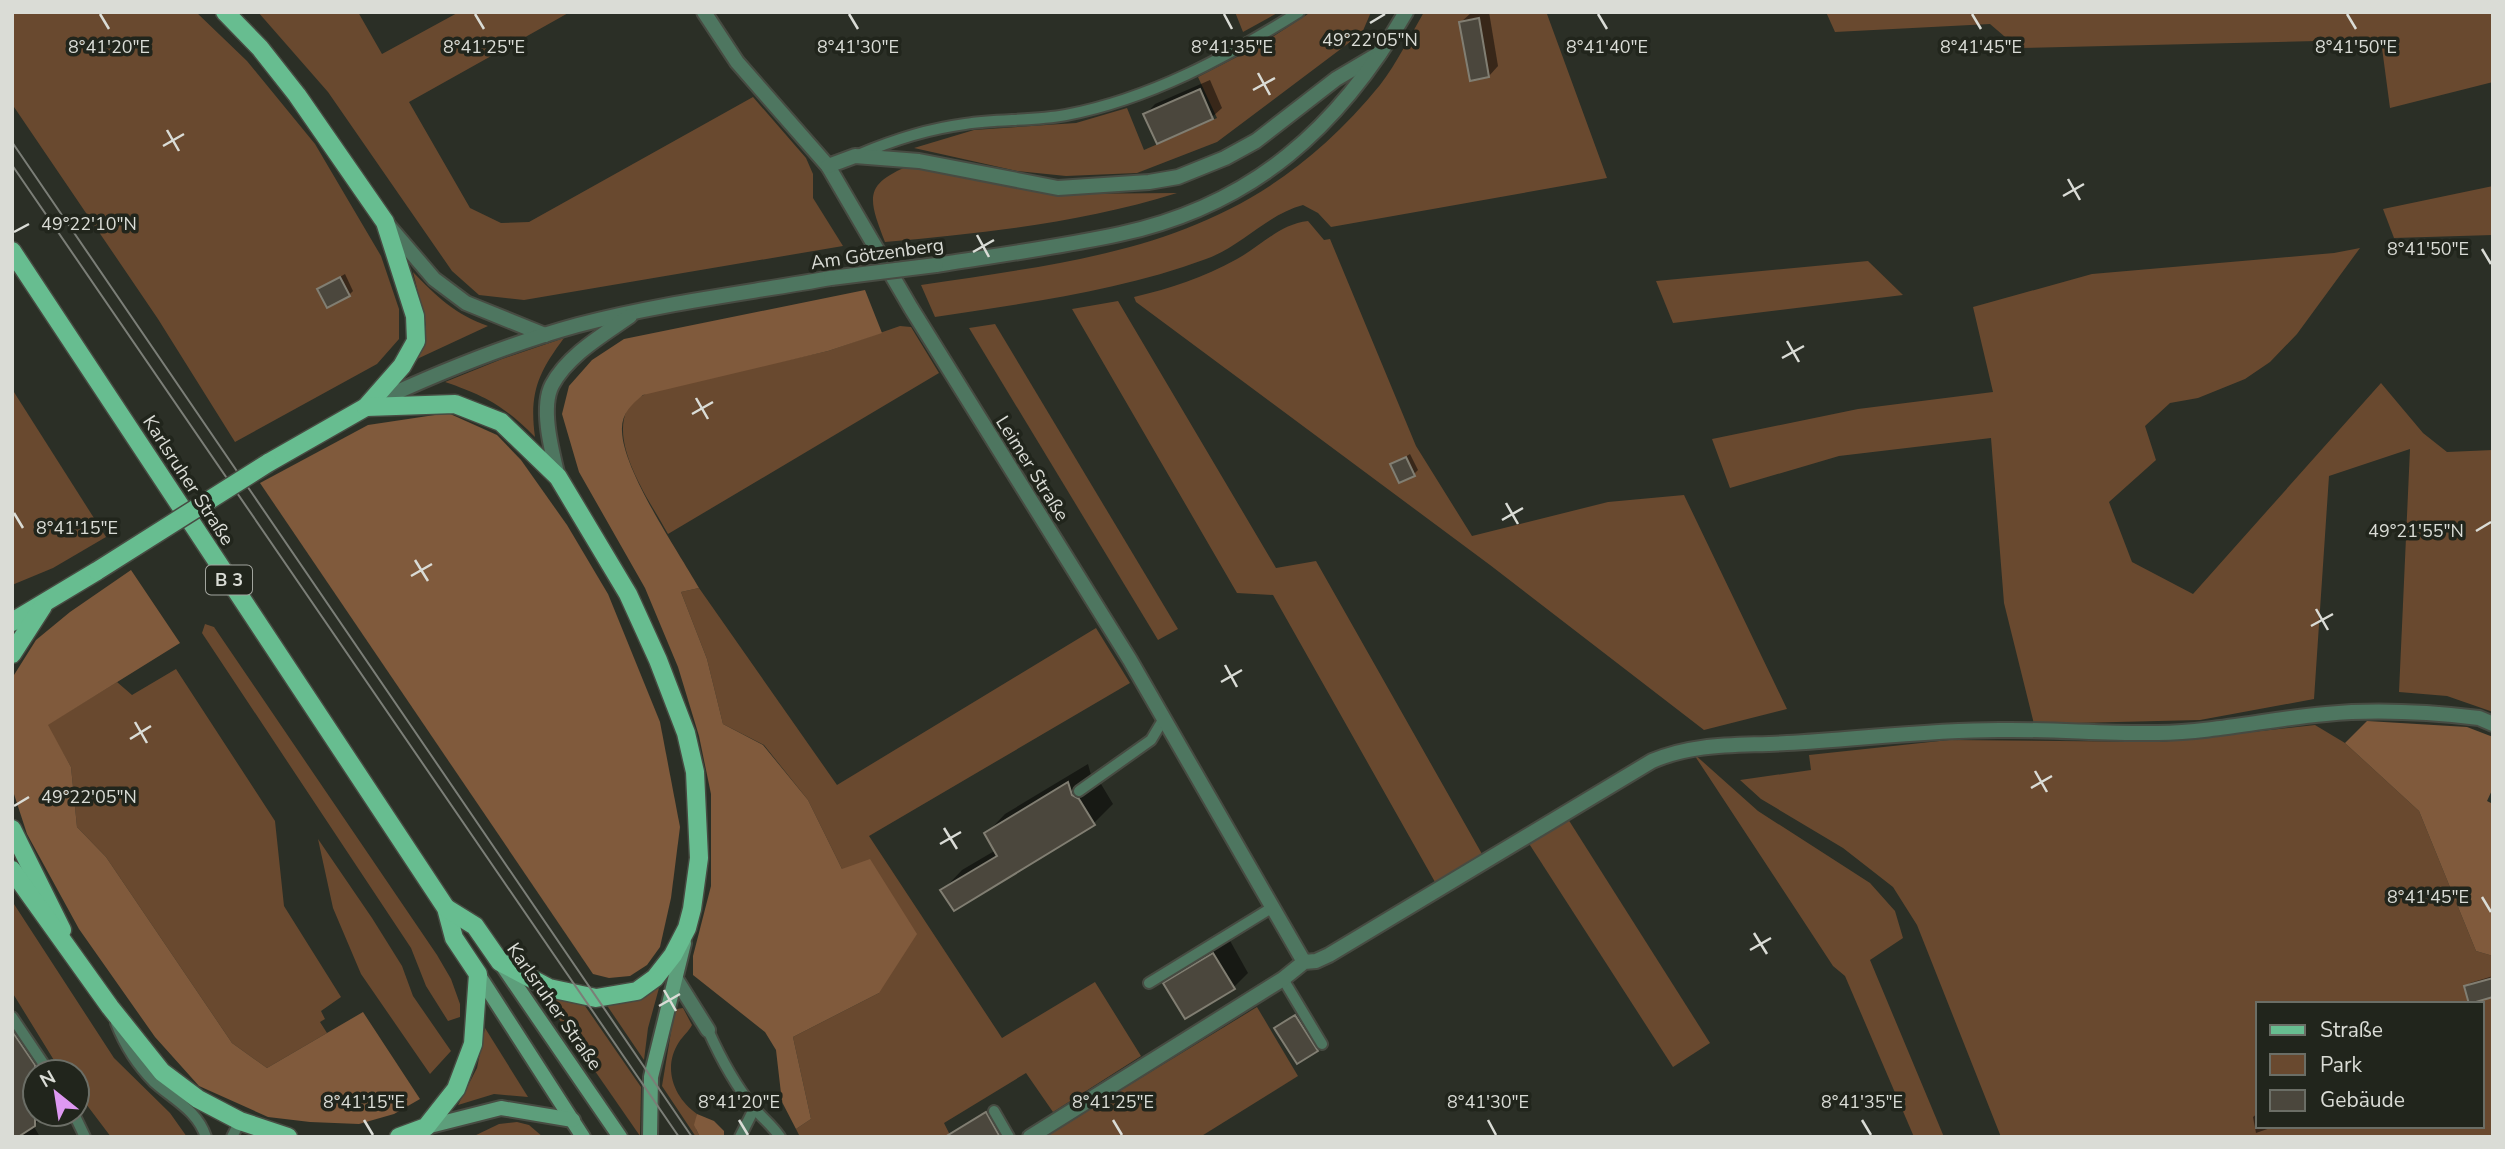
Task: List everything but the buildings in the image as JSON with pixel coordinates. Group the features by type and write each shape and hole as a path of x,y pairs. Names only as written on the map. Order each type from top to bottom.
{"main road":[{"path":"12,622 268,463 366,407 402,366 416,341 415,316 385,222 298,95 260,48 225,12"},
{"name":"Karlsruher Straße","path":"12,251 446,908 454,938 583,1137"},
{"path":"366,407 455,404 501,422 558,477 628,594 659,660 686,733 695,772 700,827 696,886 651,1077 650,1137"},
{"path":"12,605 47,600"},
{"path":"12,654 47,600"},
{"path":"12,829 50,901 68,946"},
{"path":"12,870 110,1007 162,1072 236,1129 288,1137"},
{"name":"Karlsruher Straße","path":"446,908 475,926 620,1137"},
{"path":"500,962 549,988 596,998 617,996 637,991 655,978 673,956 687,928"},
{"path":"426,1127 456,1089 473,1044 478,974"},
{"path":"399,1137 426,1127 513,1108 573,1120"}],"street":[{"name":"Leimer Straße","path":"704,12 737,62 828,166 911,308 1130,660 1304,961"},
{"name":"Am Götzenberg","path":"366,407 450,367 545,335 639,311 831,278 936,265 1122,234 1222,198 1299,148 1331,118 1383,51 1406,12"},
{"path":"828,166 855,156 919,161 1058,188 1149,183 1178,177 1225,158 1256,141 1336,79 1383,51"},
{"path":"385,222 433,279 466,303 545,335"},
{"path":"558,477 547,428 551,386 575,357 639,311"},
{"path":"1030,1137 1283,979 1304,961 1317,961 1329,955 1652,761 1687,748 1788,743 1905,732 2171,732 2380,710 2479,718 2493,724"},
{"path":"676,979 708,1030"}],"lane":[{"path":"855,156 899,137 965,124 1066,115 1153,90 1242,48 1299,12"},
{"path":"1079,791 1150,740 1163,720"},
{"path":"1149,982 1273,907"},
{"path":"1283,979 1322,1044"},
{"path":"110,1007 127,1052 155,1082 186,1106 202,1125 206,1137"},
{"path":"12,1017 40,1058"},
{"path":"708,1030 730,1073 754,1109 769,1121 780,1137"},
{"path":"740,1137 754,1109"},
{"path":"993,1111 1009,1137"}],"green space":[{"path":"12,12 196,12 247,61 315,144 381,256 399,309 399,339 377,364 235,442 158,319 12,104"},
{"path":"258,12 358,12 382,54 459,12 570,12 409,102 470,208 501,223 529,222 753,97 806,158 813,174 813,198 843,246 524,300 479,295 452,271 328,92"},
{"path":"1235,12 1279,12 1243,32"},
{"path":"1311,12 1371,12 1362,33 1217,142 1137,173 1066,176 1017,171 914,148 974,130 1076,123 1127,108 1144,150 1217,118 1198,77 1260,45"},
{"path":"1424,12 1547,14 1607,178 1331,227 1318,213 1303,205 1277,216 1219,253 1173,270 1072,295 935,317 921,285 1054,264 1115,251 1173,233 1228,210 1281,179 1331,138 1380,85"},
{"path":"1826,12 2493,12 2493,82 2390,108 2382,48 2317,41 2018,48 1990,24 1835,32"},
{"path":"911,165 1059,194 1177,193 1069,219 885,242 875,214 874,194 884,179"},
{"path":"2493,186 2493,235 2394,238 2383,209"},
{"path":"1308,221 1324,240 1330,239 1416,446 1472,536 1608,502 1684,495 1787,709 1704,730 1490,565 1136,302 1134,297 1211,272 1246,254 1288,226"},
{"path":"2360,248 2297,334 2270,362 2245,379 2198,398 2170,403 2145,426 2156,460 2109,502 2132,562 2193,594 2381,383 2423,433 2447,452 2493,450 2493,712 2447,696 2399,692 2410,449 2329,476 2314,699 2200,720 2034,724 2004,603 1991,438 1839,456 1730,488 1712,439 1858,409 1993,392 1973,307 2092,274 2334,253"},
{"path":"1868,261 1903,295 1673,323 1656,281"},
{"path":"413,272 447,304 488,326 417,359 426,325"},
{"path":"1118,301 1276,568 1316,561 1482,854 1435,882 1273,595 1237,593 1072,309"},
{"path":"995,324 1178,629 1158,640 969,328"},
{"path":"900,326 911,327 939,373 668,534 643,491 628,457 623,424 627,410 633,402 662,388 828,351"},
{"path":"564,338 548,362 538,384 533,408 535,437 494,403 445,382 502,359"},
{"path":"12,389 106,537 53,568 12,585"},
{"path":"699,588 837,785 1096,628 1130,683 869,836 1002,1038 1095,982 1141,1056 1053,1112 1026,1073 944,1123 951,1137 800,1137 796,1129 811,1119 793,1037 879,993 842,869 808,800 764,745 723,724 707,659 681,592"},
{"path":"205,624 214,627 437,955 451,979 460,1004 460,1017 448,1021 426,986 411,948 202,633"},
{"path":"176,669 275,821 284,906 341,997 321,1011 325,1019 320,1022 327,1033 267,1068 232,1043 106,857 77,827 71,767 47,725 117,682 132,695"},
{"path":"2315,725 2345,743 2419,811 2476,951 2493,956 2493,1137 2001,1137 1917,925 1893,887 1843,848 1761,799 1740,780 1811,770 1809,755 1949,740 2161,742"},
{"path":"1693,753 1758,811 1870,883 1895,911 1903,938 1870,960 1944,1137 1914,1137 1845,976 1833,966"},
{"path":"1568,819 1710,1043 1673,1067 1528,842"},
{"path":"318,839 372,918 402,966 413,996 451,1051 430,1074 361,974 333,908"},
{"path":"12,901 114,1058 170,1113 187,1137 111,1137 91,1111 91,1058 53,1058 12,992"},
{"path":"659,988 648,1028 644,1060 606,1004 633,1000"},
{"path":"543,996 583,1003 641,1087 640,1136"},
{"path":"1257,1007 1298,1076 1200,1137 1051,1137 1049,1134"},
{"path":"683,1008 692,1025 674,1052 671,1072 682,1100 697,1114 696,1129 700,1137 696,1137 662,1086 674,1014 677,1009"},
{"path":"485,1028 528,1097 494,1094 458,1105 477,1068"},
{"path":"517,1122 529,1125 543,1137 472,1137 499,1124"}],"shaded area":[{"path":"865,290 882,333 828,351 643,395 628,410 622,425 625,448 641,488 699,588 681,592 707,659 723,724 763,745 808,800 842,869 870,859 917,934 879,993 793,1037 811,1119 796,1129 782,1102 776,1050 765,1032 693,975 693,956 711,886 711,794 699,736 678,667 645,588 579,472 562,414 569,386 592,360 624,339"},
{"path":"448,413 497,435 521,460 567,525 608,594 660,722 680,827 671,898 660,947 647,965 630,976 609,978 593,974 260,483 368,425"},
{"path":"131,570 180,643 48,725 71,767 77,827 106,857 232,1043 267,1068 363,1012 420,1099 394,1114 359,1124 268,1117 199,1086 155,1037 79,929 27,834 12,788 14,675 36,640 70,612"},
{"path":"2367,721 2467,727 2493,737 2493,788 2487,801 2493,804 2493,956 2476,951 2419,811 2345,743"},
{"path":"697,1114 714,1121 724,1131 724,1137 700,1137 694,1125"}],"tram line":[{"path":"12,142 692,1137"},
{"path":"12,165 679,1137"}]}
